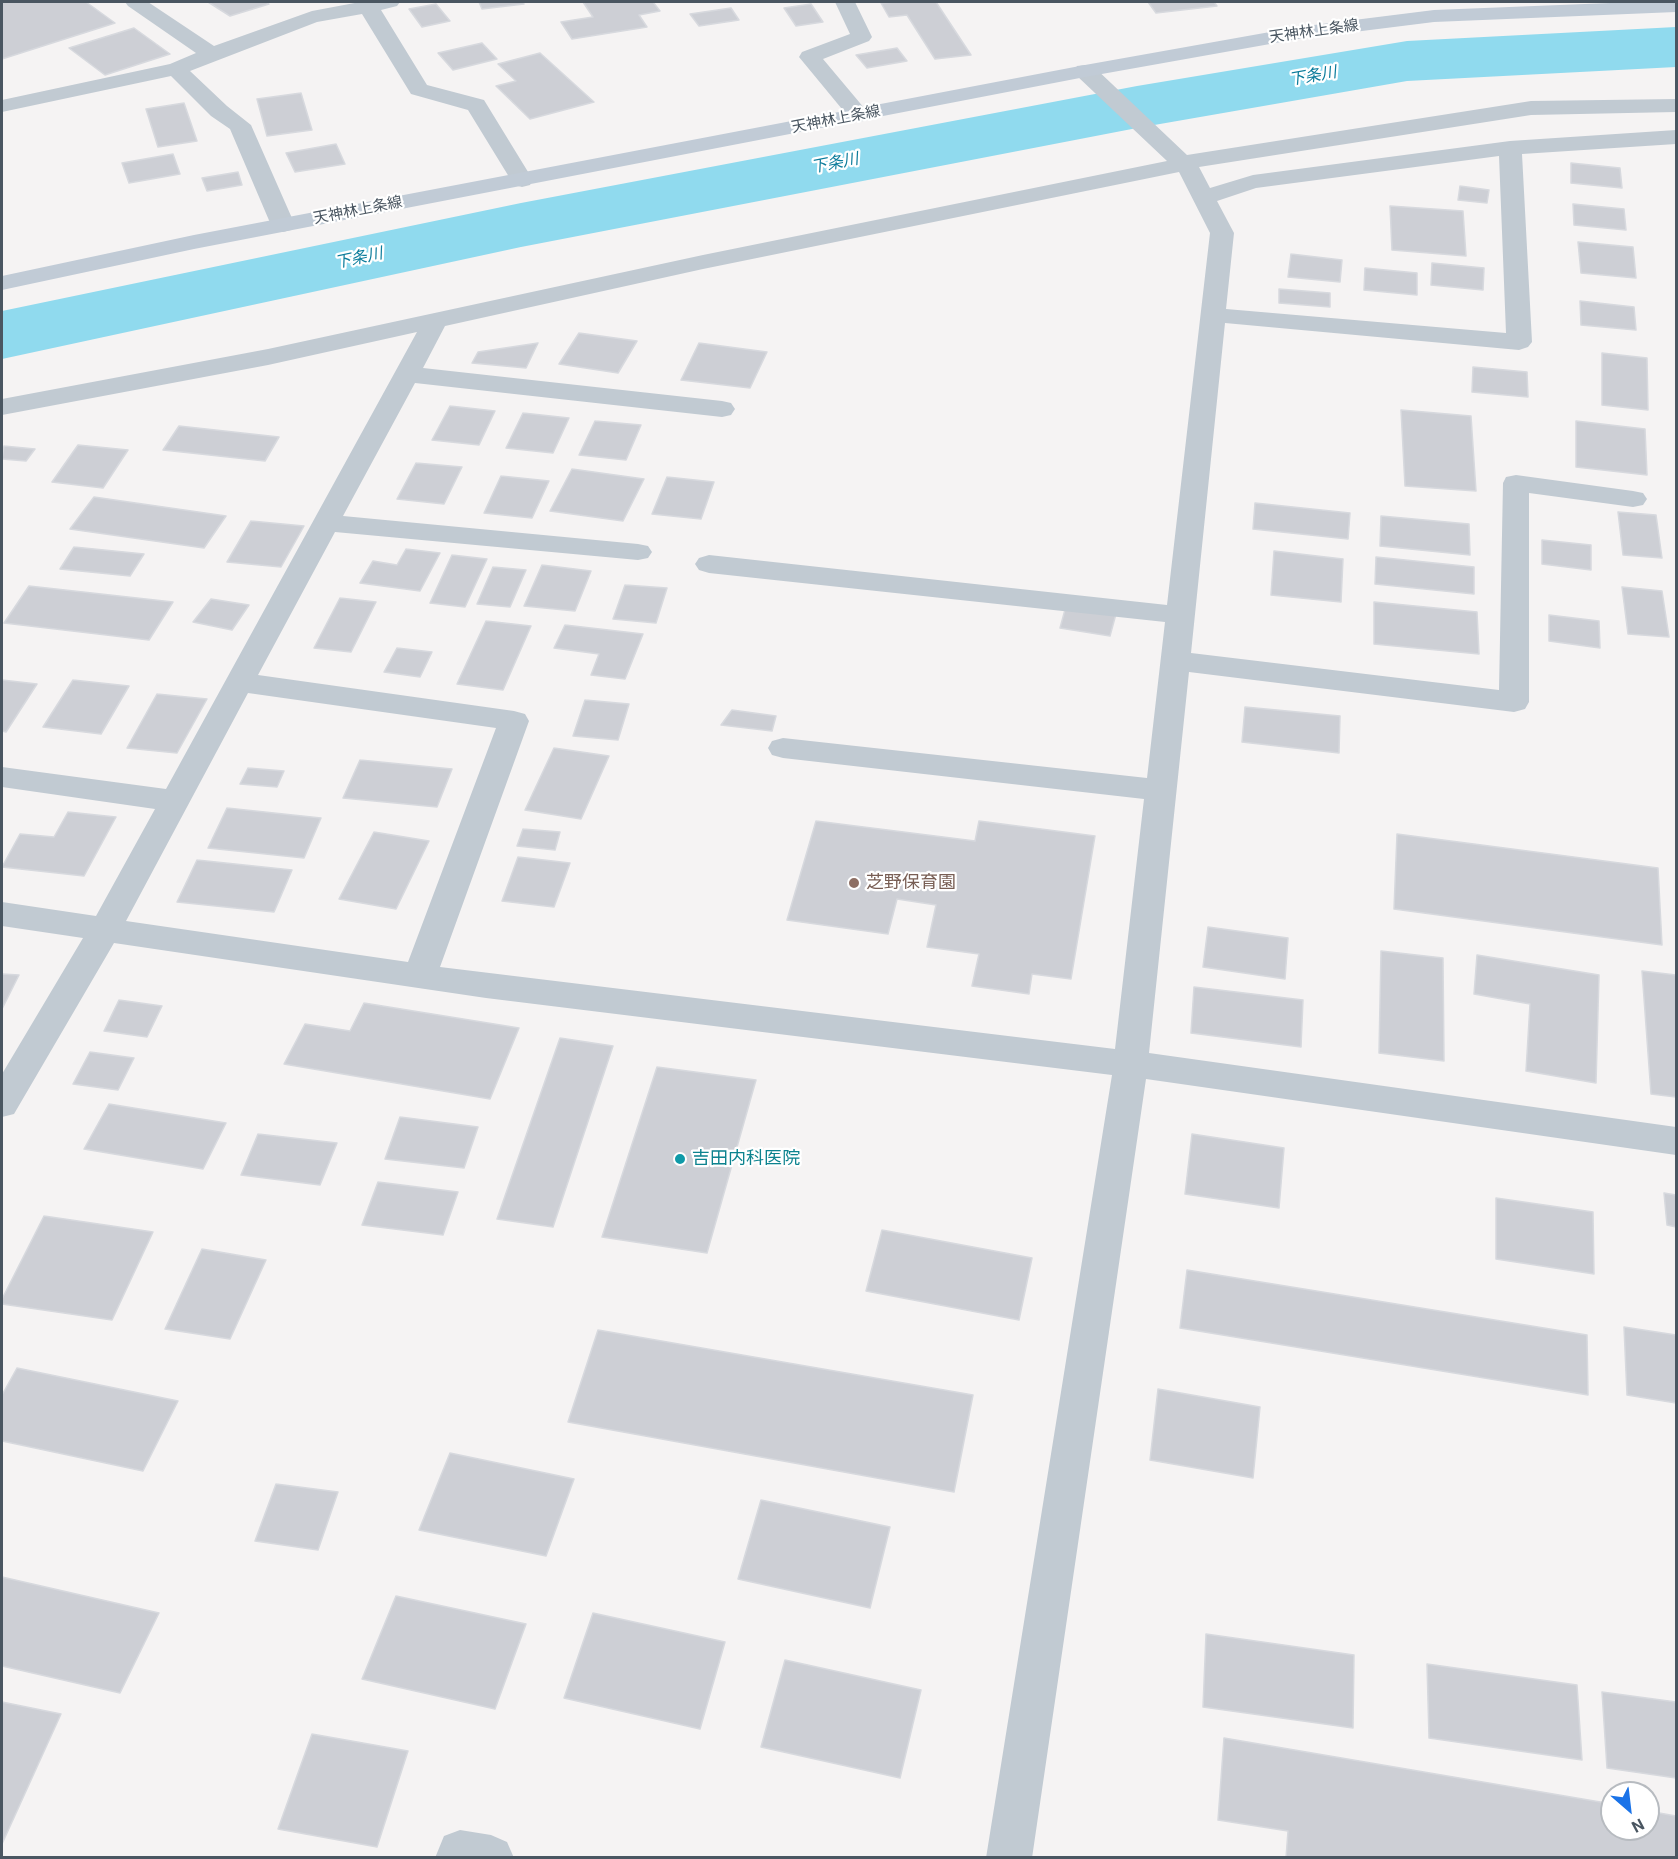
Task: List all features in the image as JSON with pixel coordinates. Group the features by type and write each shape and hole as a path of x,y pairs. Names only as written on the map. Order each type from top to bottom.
{"main road":[{"name":"天神林上条線","path":"2,283 283,225 1085,70 1298,33 1434,16 1677,6"}],"street":[{"path":"135,2 212,54"},
{"path":"845,2 862,37 810,57 859,115"},
{"path":"2,106 176,69 312,17 379,4 419,88 476,105 522,180"},
{"path":"176,69 219,111 240,125 283,225"},
{"path":"1008,1857 1131,1064 1222,233 1181,161 1085,70"},
{"path":"2,407 268,357 1181,161 1531,108 1677,105"},
{"path":"1204,198 1253,182 1510,148 1677,137"},
{"path":"1213,315 1519,342 1510,148"},
{"path":"2,1104 104,931 435,322"},
{"path":"407,374 722,409"},
{"path":"1175,661 1514,702 1516,483 1633,499"},
{"path":"325,523 638,552"},
{"path":"709,564 1180,615"},
{"path":"239,682 514,721 419,976"},
{"path":"783,748 1161,790"},
{"path":"2,777 174,801"},
{"path":"2,914 104,931 419,976 918,1040 1131,1064 1677,1141"},
{"path":"458,1857 460,1852 491,1857"}],"building":[{"path":"2,2 86,2 115,23 2,59"},
{"path":"208,2 266,2 269,4 230,16"},
{"path":"479,2 523,2 524,4 482,9"},
{"path":"583,2 653,2 660,11 639,15 647,27 572,39 561,22 593,17"},
{"path":"936,2 971,55 935,59 907,15 889,17 881,3"},
{"path":"1148,2 1214,2 1217,6 1156,13"},
{"path":"436,4 450,21 422,27 409,9"},
{"path":"811,4 823,22 796,26 784,8"},
{"path":"731,8 739,20 699,26 690,14"},
{"path":"134,28 170,54 105,75 69,48"},
{"path":"482,43 497,59 453,70 438,53"},
{"path":"897,48 907,61 867,68 856,55"},
{"path":"540,53 594,102 530,119 496,86 516,81 498,64"},
{"path":"301,93 312,130 267,136 257,99"},
{"path":"184,103 197,141 158,147 146,109"},
{"path":"336,144 345,164 295,172 286,153"},
{"path":"173,154 180,174 129,183 122,163"},
{"path":"1571,163 1620,168 1622,188 1571,183"},
{"path":"238,172 242,185 207,191 202,178"},
{"path":"1460,186 1489,190 1487,203 1458,200"},
{"path":"1573,204 1624,209 1626,230 1574,225"},
{"path":"1390,206 1463,211 1466,256 1392,250"},
{"path":"1578,242 1633,247 1636,278 1581,273"},
{"path":"1291,254 1342,260 1340,282 1288,277"},
{"path":"1432,263 1484,268 1483,290 1431,285"},
{"path":"1365,268 1417,273 1417,295 1364,290"},
{"path":"1279,289 1330,293 1330,307 1279,303"},
{"path":"1580,301 1634,307 1636,330 1581,325"},
{"path":"579,333 637,341 618,373 559,364"},
{"path":"538,343 526,368 472,363 478,352"},
{"path":"699,343 767,352 750,388 681,380"},
{"path":"1602,353 1647,358 1648,410 1602,405"},
{"path":"1473,367 1527,372 1528,397 1472,392"},
{"path":"450,406 495,411 479,445 432,440"},
{"path":"1401,410 1471,416 1476,491 1405,486"},
{"path":"523,413 569,418 553,453 506,448"},
{"path":"595,421 641,425 626,460 579,455"},
{"path":"1576,421 1645,429 1647,475 1576,467"},
{"path":"179,426 279,437 265,461 163,450"},
{"path":"78,445 128,450 103,488 52,482"},
{"path":"4,446 35,449 26,461 2,459"},
{"path":"416,463 462,467 444,504 397,499"},
{"path":"572,469 644,479 623,521 550,511"},
{"path":"501,476 549,481 532,518 484,513"},
{"path":"667,477 714,482 701,519 652,514"},
{"path":"94,497 226,516 204,548 70,529"},
{"path":"1255,503 1350,513 1348,539 1253,529"},
{"path":"1618,512 1656,515 1662,558 1623,555"},
{"path":"1381,516 1469,524 1470,555 1380,546"},
{"path":"251,521 304,526 281,567 227,562"},
{"path":"1542,540 1591,545 1591,570 1542,564"},
{"path":"74,547 144,554 130,576 60,569"},
{"path":"406,549 440,553 420,591 360,583 373,561 397,565"},
{"path":"1274,551 1343,559 1341,602 1271,595"},
{"path":"452,555 487,559 465,607 430,603"},
{"path":"1376,557 1474,567 1474,594 1375,584"},
{"path":"542,565 591,571 575,611 524,606"},
{"path":"493,567 526,570 510,607 477,604"},
{"path":"625,585 667,588 656,623 613,619"},
{"path":"29,586 173,602 149,640 4,623"},
{"path":"1622,587 1662,591 1669,637 1628,634"},
{"path":"340,598 376,602 351,652 314,648"},
{"path":"211,599 249,605 232,630 193,622"},
{"path":"1374,602 1477,612 1479,654 1374,644"},
{"path":"1066,606 1116,614 1110,636 1060,628"},
{"path":"1549,615 1599,621 1600,648 1549,641"},
{"path":"486,621 531,626 503,690 457,684"},
{"path":"565,625 643,634 625,679 591,675 599,654 554,648"},
{"path":"397,648 432,652 420,677 384,672"},
{"path":"2,680 37,684 6,732 2,731"},
{"path":"73,680 129,686 101,734 43,727"},
{"path":"157,694 207,699 177,753 127,748"},
{"path":"585,700 629,704 618,740 573,736"},
{"path":"1245,707 1340,716 1339,753 1242,742"},
{"path":"732,710 776,716 772,731 721,725"},
{"path":"554,748 609,756 581,819 525,810"},
{"path":"360,760 452,769 437,807 343,798"},
{"path":"248,768 284,771 277,787 240,784"},
{"path":"227,808 321,818 304,858 208,848"},
{"path":"68,812 116,817 84,876 2,867 20,834 54,837"},
{"path":"816,821 975,841 979,821 1095,836 1071,979 1032,974 1029,994 972,986 979,954 927,947 936,905 897,899 888,934 787,920"},
{"path":"523,829 560,832 555,850 517,846"},
{"path":"374,832 429,841 396,909 339,899"},
{"path":"1397,834 1658,868 1662,945 1394,909"},
{"path":"518,857 570,863 554,907 502,901"},
{"path":"197,860 292,870 274,912 177,902"},
{"path":"1208,927 1288,938 1285,979 1203,967"},
{"path":"1381,951 1443,958 1444,1061 1379,1053"},
{"path":"1477,955 1599,975 1596,1083 1526,1071 1530,1004 1474,994"},
{"path":"1642,971 1676,975 1676,1097 1651,1094"},
{"path":"2,974 19,975 2,1009"},
{"path":"1194,987 1303,1000 1301,1047 1191,1033"},
{"path":"119,1000 162,1006 147,1037 104,1031"},
{"path":"364,1003 519,1028 490,1099 284,1064 305,1024 350,1031"},
{"path":"560,1038 613,1046 553,1227 497,1219"},
{"path":"90,1052 134,1058 118,1090 73,1084"},
{"name":"吉田内科医院","path":"657,1067 756,1080 707,1253 602,1237"},
{"path":"109,1104 226,1123 203,1169 84,1149"},
{"path":"400,1117 478,1127 464,1168 385,1159"},
{"path":"258,1134 337,1143 320,1185 241,1175"},
{"path":"1192,1134 1284,1148 1279,1208 1185,1194"},
{"path":"378,1182 458,1192 443,1235 362,1225"},
{"path":"1664,1193 1676,1195 1676,1227 1667,1225"},
{"path":"1496,1198 1593,1212 1594,1274 1496,1259"},
{"path":"44,1216 153,1232 112,1320 2,1304 2,1299"},
{"path":"882,1230 1032,1258 1019,1320 866,1291"},
{"path":"202,1249 266,1260 230,1339 165,1329"},
{"path":"1187,1270 1587,1335 1588,1395 1180,1328"},
{"path":"1624,1327 1676,1335 1676,1403 1627,1395"},
{"path":"598,1330 973,1395 954,1492 568,1422"},
{"path":"17,1368 178,1401 143,1471 2,1441 2,1395"},
{"path":"1158,1389 1260,1407 1253,1478 1150,1460"},
{"path":"450,1453 574,1479 546,1556 419,1530"},
{"path":"276,1484 338,1492 318,1550 255,1541"},
{"path":"761,1500 890,1527 870,1608 738,1579"},
{"path":"2,1577 159,1613 120,1693 2,1666"},
{"path":"396,1596 526,1624 495,1709 362,1679"},
{"path":"593,1613 725,1642 700,1729 564,1698"},
{"path":"1206,1634 1354,1655 1353,1728 1203,1707"},
{"path":"785,1660 921,1690 900,1778 761,1747"},
{"path":"1427,1664 1577,1685 1582,1760 1429,1738"},
{"path":"1602,1692 1676,1702 1676,1778 1607,1768"},
{"path":"2,1702 61,1714 2,1844"},
{"path":"312,1734 408,1751 377,1847 278,1829"},
{"path":"1224,1738 1600,1802 1600,1841 1660,1841 1660,1813 1676,1816 1676,1858 1286,1858 1288,1831 1218,1820"}],"waterway":[{"name":"下条川","path":"2,335 521,225 1137,107 1407,61 1676,47"}],"place":[{"name":"芝野保育園","path":"854,883"},
{"name":"吉田内科医院","path":"680,1159"}]}
